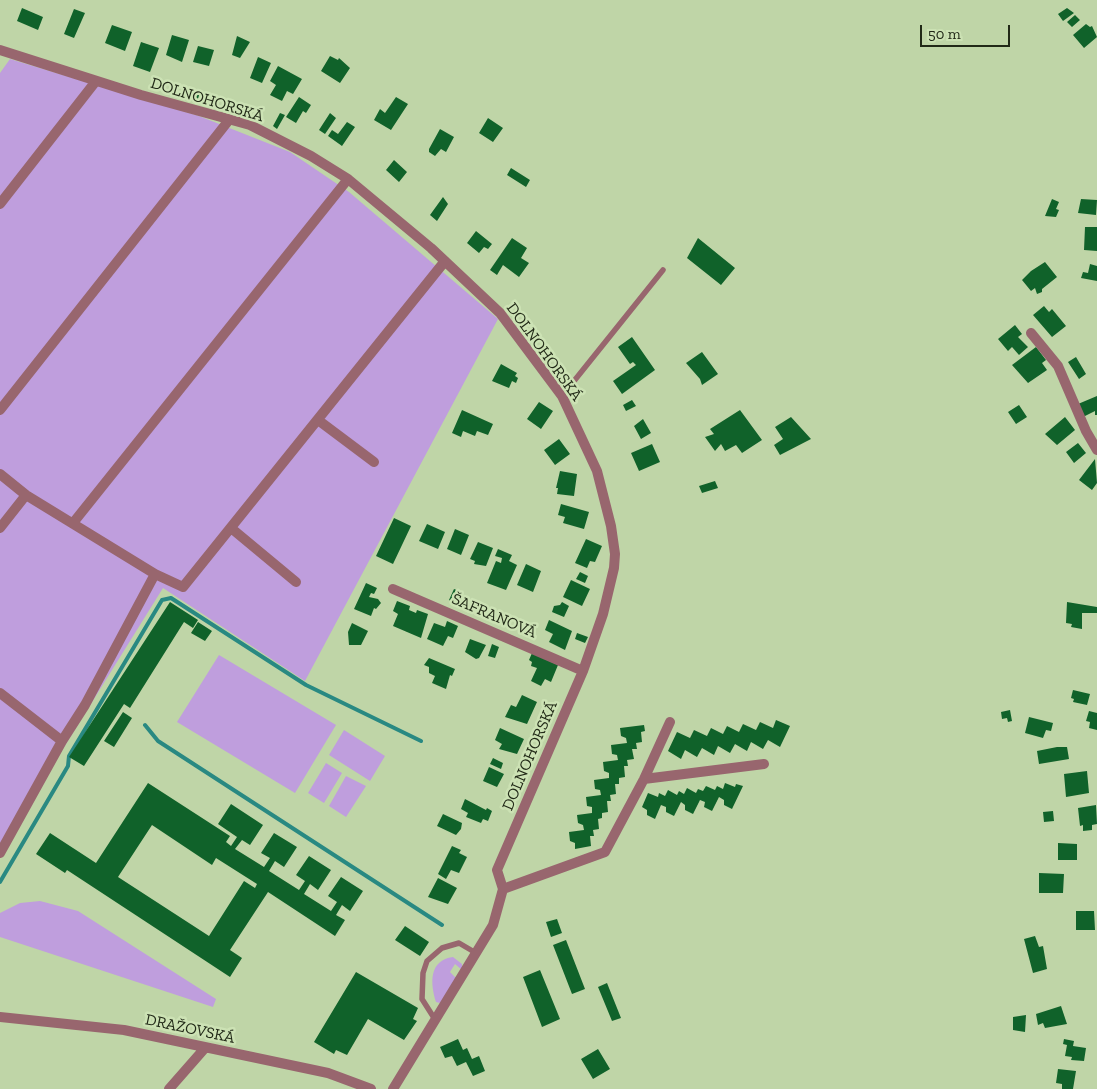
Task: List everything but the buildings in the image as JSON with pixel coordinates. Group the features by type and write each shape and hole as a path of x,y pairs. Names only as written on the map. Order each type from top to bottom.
{"street":[{"name":"DOLNOHORSKÁ","path":"0,50 96,81 250,125 311,156 348,179 445,261 500,313 562,396 597,471 611,526 615,554 614,568 603,614 583,671 497,870 503,889 493,925 393,1089"},
{"path":"0,204 96,81"},
{"path":"0,410 229,120"},
{"path":"73,523 348,179"},
{"path":"0,474 26,495 154,574 183,587 445,261"},
{"path":"1031,333 1058,366 1086,431 1097,450"},
{"path":"318,420 374,462"},
{"path":"0,528 26,495"},
{"path":"231,528 296,582"},
{"path":"0,852 62,741 85,704 154,574"},
{"name":"ŠAFRANOVÁ","path":"393,589 583,671"},
{"path":"0,692 62,741"},
{"path":"503,889 605,852 644,778 670,722"},
{"path":"644,778 764,764"},
{"name":"DRAŽOVSKÁ","path":"0,1017 124,1030 328,1073 371,1089"},
{"path":"170,1089 205,1048"}],"lane":[{"path":"562,396 663,270"},
{"path":"436,1021 422,999 424,972 427,961 442,948 459,943 476,954"}],"shaded area":[{"path":"10,59 199,116 290,152 349,192 498,319 305,681 163,588 0,850 0,73"},
{"path":"219,655 336,725 295,793 177,722"},
{"path":"344,730 385,756 370,781 329,755"},
{"path":"326,763 342,773 324,803 308,793"},
{"path":"346,776 366,786 346,817 329,806"},
{"path":"40,901 78,911 216,999 213,1007 0,937 0,913 20,903"},
{"path":"453,957 462,964 462,970 455,964 450,972 457,979 440,1003 436,1002 432,980 435,968 445,959"}],"waterway":[{"path":"0,882 68,766 69,756 162,600 171,598 306,685 421,741"},
{"path":"145,725 158,741 442,925"}]}
